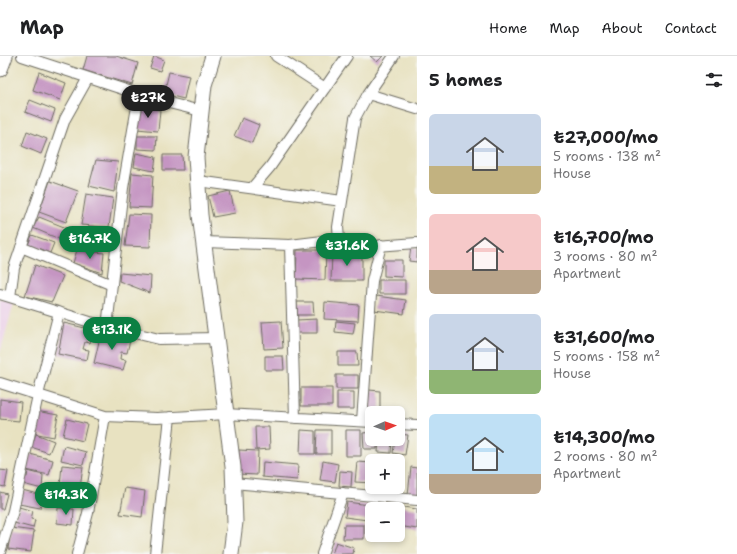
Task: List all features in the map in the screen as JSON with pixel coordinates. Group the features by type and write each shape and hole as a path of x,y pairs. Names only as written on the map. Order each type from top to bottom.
{"street":[{"path":"0,69 5,56"},
{"path":"22,56 139,95 201,111"},
{"path":"213,56 204,85 196,157 204,242 217,338 233,483 235,522 231,554"},
{"path":"276,56 325,88"},
{"path":"252,188 270,167 347,56"},
{"path":"339,240 338,227 355,118 368,94 394,56"},
{"path":"88,78 65,119 5,295 59,312 159,339 217,338"},
{"path":"368,94 417,109"},
{"path":"108,326 123,188 139,95"},
{"path":"198,181 342,201"},
{"path":"204,242 290,244 339,240 350,248 417,243"},
{"path":"290,244 295,418"},
{"path":"368,406 372,281 381,246"},
{"path":"21,247 112,285"},
{"path":"0,552 13,511 38,395 59,312"},
{"path":"0,383 105,416 170,417 226,414 365,422"},
{"path":"77,554 88,513 105,416"},
{"path":"155,554 170,417"},
{"path":"405,424 417,425"},
{"path":"233,483 417,500"},
{"path":"322,554 343,493"}],"shaded area":[{"path":"0,299 14,303 0,353"}],"building":[{"path":"87,56 116,56 138,63 132,85 83,70"},
{"path":"154,56 164,60 160,71 150,68"},
{"path":"370,56 383,56 377,62"},
{"path":"39,72 66,83 60,100 33,90"},
{"path":"169,72 189,76 184,99 164,94"},
{"path":"30,100 55,110 51,122 25,112"},
{"path":"139,107 160,110 158,131 137,129"},
{"path":"242,118 259,125 252,143 234,136"},
{"path":"27,131 47,139 41,154 22,146"},
{"path":"137,136 157,136 156,150 137,149"},
{"path":"136,153 156,157 154,171 134,167"},
{"path":"163,155 182,155 183,170 163,170"},
{"path":"96,160 118,162 114,192 89,186"},
{"path":"132,173 153,175 151,208 129,207"},
{"path":"50,181 78,191 66,222 39,212"},
{"path":"230,191 235,213 213,217 208,196"},
{"path":"86,194 113,198 109,227 81,225"},
{"path":"129,214 151,215 150,247 125,246"},
{"path":"39,217 69,229 64,241 33,228"},
{"path":"77,232 108,234 107,246 75,245"},
{"path":"32,235 54,243 50,253 28,245"},
{"path":"411,247 417,248 417,262 409,261"},
{"path":"77,250 104,253 102,273 73,263"},
{"path":"297,250 326,250 325,280 296,279"},
{"path":"332,252 362,253 362,281 331,281"},
{"path":"384,260 402,260 402,277 384,276"},
{"path":"35,265 63,276 52,302 25,296"},
{"path":"120,273 151,276 150,293 119,281"},
{"path":"379,280 405,280 405,294 379,294"},
{"path":"376,296 406,300 404,314 374,310"},
{"path":"297,302 313,302 314,315 297,315"},
{"path":"325,302 359,305 358,321 324,319"},
{"path":"317,319 317,333 296,333 296,320"},
{"path":"281,321 283,348 264,349 262,322"},
{"path":"336,321 355,323 353,334 335,332"},
{"path":"64,323 93,330 90,343 85,342 83,349 89,350 87,360 58,354"},
{"path":"101,333 130,340 127,353 121,352 120,359 126,360 123,370 94,363"},
{"path":"338,352 357,352 358,366 338,366"},
{"path":"265,356 283,356 284,370 265,370"},
{"path":"336,375 358,375 358,389 336,389"},
{"path":"301,388 332,388 332,406 301,406"},
{"path":"369,390 380,391 380,406 368,406"},
{"path":"337,392 354,392 354,409 337,409"},
{"path":"0,399 21,402 19,421 0,419"},
{"path":"36,411 58,415 54,437 32,433"},
{"path":"67,419 87,424 83,441 63,436"},
{"path":"255,427 269,427 270,449 256,450"},
{"path":"301,430 315,431 315,454 300,454"},
{"path":"317,430 331,430 331,454 316,454"},
{"path":"346,430 361,430 361,456 346,456"},
{"path":"363,433 365,433 365,446 377,446 377,449 364,449"},
{"path":"36,434 54,441 49,453 31,447"},
{"path":"405,435 408,435 405,455 393,453 394,446 405,446"},
{"path":"64,446 86,452 83,465 61,460"},
{"path":"378,446 392,446 391,453 378,452"},
{"path":"239,450 258,451 257,475 238,474"},
{"path":"30,454 53,460 49,475 26,470"},
{"path":"323,461 338,464 335,482 320,480"},
{"path":"263,462 298,465 297,480 262,477"},
{"path":"357,462 365,463 365,483 355,482"},
{"path":"62,465 83,467 80,488 60,486"},
{"path":"411,467 417,468 417,495 408,495"},
{"path":"0,470 8,471 5,487 0,486"},
{"path":"28,471 43,475 42,489 23,484 24,477 27,477"},
{"path":"340,471 352,472 351,487 339,486"},
{"path":"54,486 78,491 75,504 51,499"},
{"path":"125,488 145,491 142,517 120,514"},
{"path":"22,490 42,495 40,508 19,504"},
{"path":"0,492 7,494 3,509 0,509"},
{"path":"347,502 365,504 365,520 345,517"},
{"path":"19,507 33,511 31,519 35,520 33,528 14,523"},
{"path":"405,507 417,509 417,529 405,527"},
{"path":"58,508 74,509 73,525 57,523"},
{"path":"344,525 364,525 364,539 343,539"},
{"path":"11,528 34,531 31,552 8,549"},
{"path":"336,542 354,548 353,554 332,554"}]}
